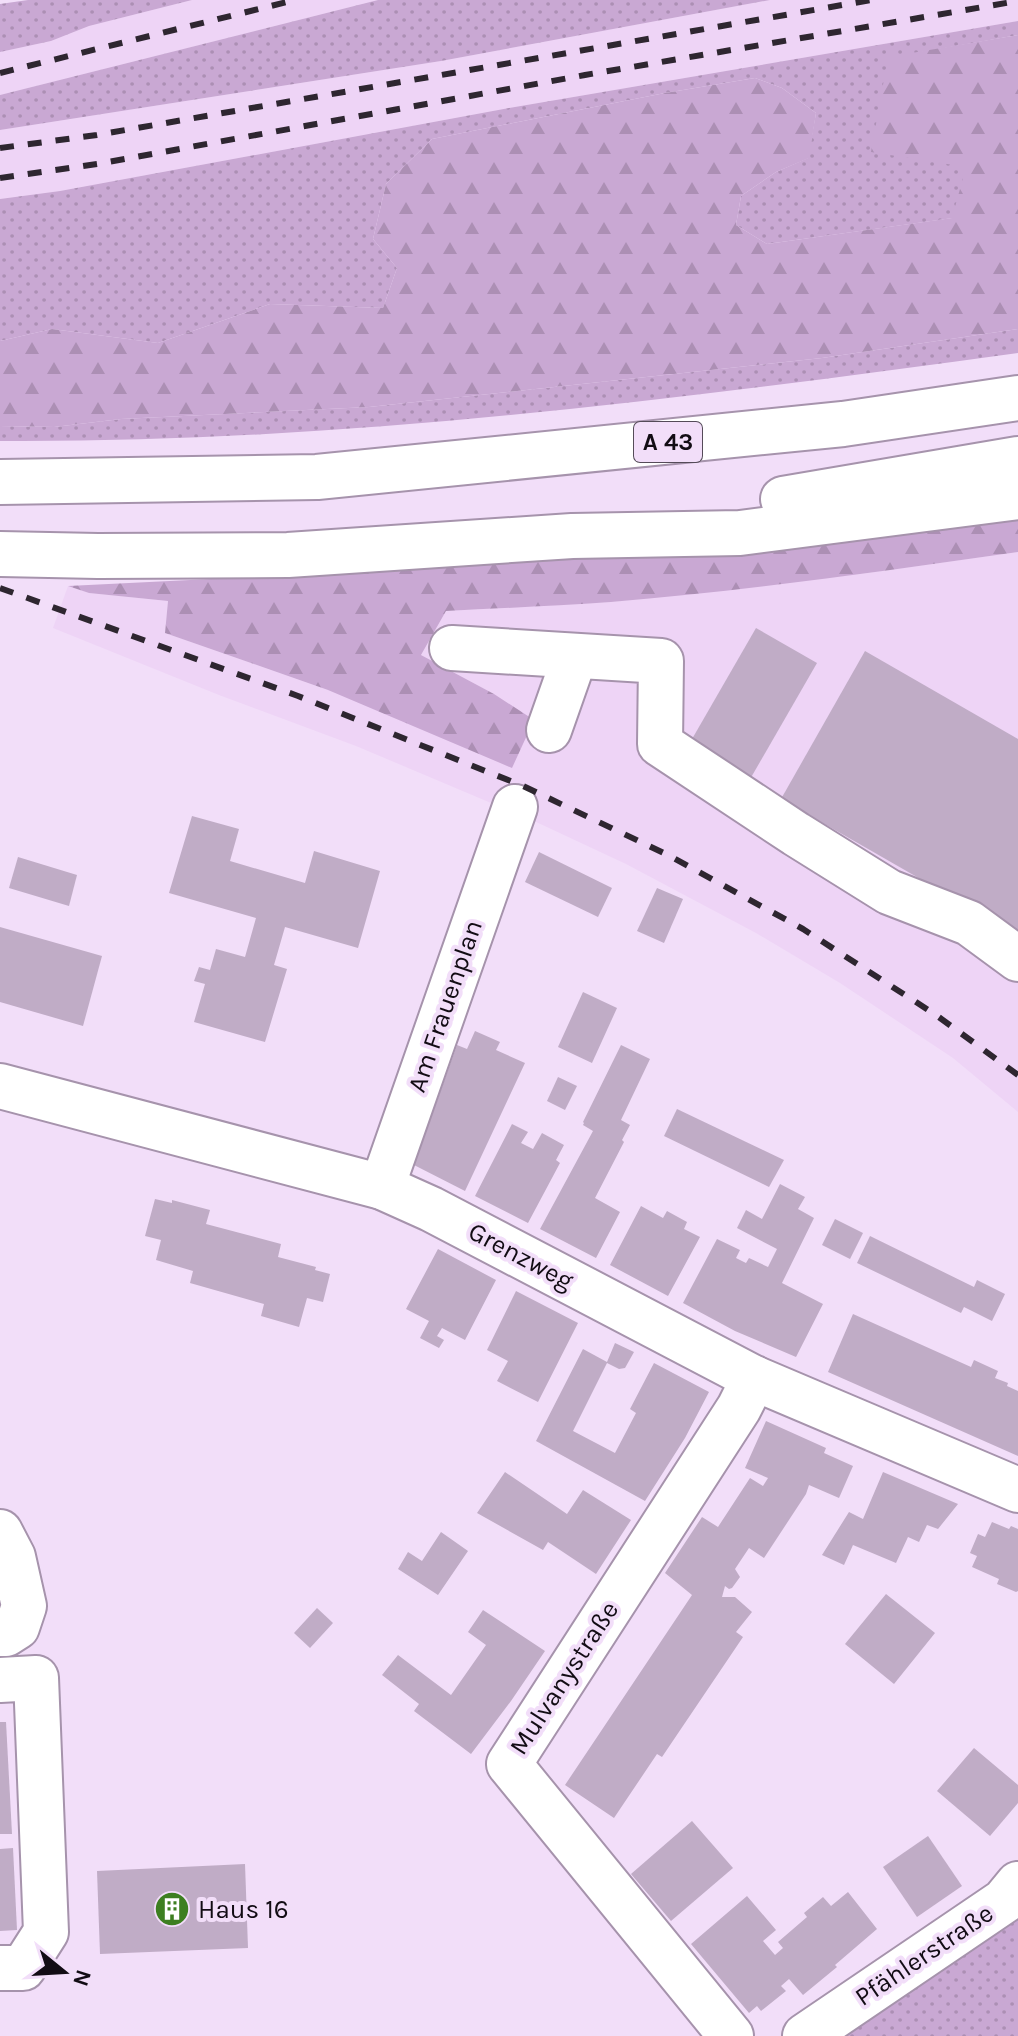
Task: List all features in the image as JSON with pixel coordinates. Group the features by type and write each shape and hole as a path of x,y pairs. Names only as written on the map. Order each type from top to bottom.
{"main road":[{"name":"A 43","path":"0,482 317,477 843,424 1018,398"},
{"path":"572,536 1018,459"},
{"path":"0,554 288,555 572,536 740,533 1018,497"},
{"path":"452,648 661,661 660,744 889,892 969,923 1018,959"},
{"path":"549,730 575,656"},
{"name":"Am Frauenplan","path":"382,1187 512,816"},
{"name":"Grenzweg","path":"0,1086 382,1187 431,1209 754,1378 1018,1490"},
{"name":"Mulvanystraße","path":"731,2036 509,1764 739,1408 754,1378"},
{"path":"0,1532 13,1557 24,1606 17,1627 0,1634"},
{"path":"0,1680 36,1678 46,1932 23,1968 0,1968"},
{"name":"Pfählerstraße","path":"805,2036 1011,1892"}],"shaded area":[{"path":"192,0 378,0 0,95 0,52 51,41 89,26"},
{"path":"770,0 1018,0 1018,21 509,108 60,191 0,199 0,130 441,61"},
{"path":"1018,552 1018,1112 953,1058 840,983 756,933 626,864 534,821 356,746 53,628 68,586 89,593 168,601 165,633 328,690 494,694 421,655 446,611 611,602 860,574"}],"green space":[{"path":"28,0 192,0 89,26 51,41 0,52 0,4"},
{"path":"378,0 770,0 441,61 0,130 0,95"},
{"path":"1018,21 1018,35 888,58 967,167 953,218 767,244 736,225 741,196 776,172 808,158 816,113 782,88 755,78 432,139 386,184 373,239 397,268 383,308 270,304 158,343 52,329 0,341 0,199 60,191 509,108"},
{"path":"1018,35 1018,329 822,358 369,407 121,419 54,427 0,426 0,341 52,329 158,343 270,304 383,308 397,268 373,239 386,184 432,139 755,78 782,88 816,113 809,158 776,172 741,196 736,225 767,244 952,218 966,167 871,152 888,57"},
{"path":"1018,329 1018,353 638,402 256,435 0,441 0,426 54,427 121,419 369,407 822,358"},
{"path":"1018,509 1018,552 713,592 611,602 446,611 421,655 494,694 534,720 512,768 328,690 165,633 168,601 89,593 68,586 456,567 656,553"},
{"path":"1018,1908 1018,2036 826,2036"}],"building":[{"path":"756,628 817,663 749,781 688,746"},
{"path":"865,651 1018,739 1018,935 781,799"},
{"path":"192,816 239,829 230,861 305,883 314,851 380,871 358,948 285,927 274,965 287,969 265,1042 194,1022 205,984 194,981 199,967 210,970 216,949 245,957 256,918 169,893"},
{"path":"539,852 612,888 598,917 525,882"},
{"path":"18,857 77,875 69,906 9,888"},
{"path":"657,888 683,899 664,943 637,931"},
{"path":"0,927 102,956 83,1026 0,1002"},
{"path":"583,992 617,1008 592,1063 558,1047"},
{"path":"475,1031 500,1042 496,1050 525,1063 465,1191 414,1165 457,1045 467,1049"},
{"path":"621,1045 650,1059 621,1120 630,1125 622,1140 624,1142 595,1198 620,1212 596,1258 540,1229 593,1131 583,1122"},
{"path":"558,1077 577,1086 565,1110 547,1101"},
{"path":"677,1109 784,1160 769,1187 664,1136"},
{"path":"512,1124 528,1132 521,1143 533,1149 542,1133 564,1145 556,1160 560,1163 528,1223 475,1196"},
{"path":"780,1184 805,1197 798,1209 814,1218 782,1283 823,1304 796,1357 735,1331 683,1303 717,1239 740,1250 736,1258 746,1263 749,1258 768,1267 777,1249 737,1228 746,1210 762,1219"},
{"path":"155,1199 210,1210 206,1224 281,1244 278,1257 330,1274 323,1302 307,1298 299,1327 261,1316 264,1304 190,1283 193,1271 156,1260 161,1240 145,1236"},
{"path":"641,1206 663,1218 667,1211 687,1222 684,1229 700,1237 668,1296 610,1265"},
{"path":"835,1219 863,1233 850,1259 822,1245"},
{"path":"870,1236 974,1287 977,1280 1005,1294 992,1321 964,1307 961,1313 857,1263"},
{"path":"438,1249 496,1280 465,1340 442,1328 437,1336 444,1340 439,1348 420,1338 429,1321 406,1309"},
{"path":"516,1291 578,1323 538,1402 497,1381 508,1361 487,1350"},
{"path":"853,1314 971,1367 974,1360 998,1371 995,1378 1018,1391 1018,1456 828,1372"},
{"path":"615,1343 634,1352 625,1368 619,1369 607,1363 573,1431 615,1453 636,1413 630,1409 654,1363 709,1392 685,1438 645,1501 536,1441 583,1349 607,1362"},
{"path":"766,1421 826,1448 824,1453 853,1466 839,1498 809,1485 764,1558 749,1548 735,1569 740,1577 732,1588 725,1586 722,1597 735,1597 752,1612 736,1632 743,1637 662,1757 657,1754 614,1818 565,1785 692,1595 665,1573 702,1517 718,1527 750,1478 763,1486 768,1478 745,1468"},
{"path":"505,1472 567,1514 583,1490 631,1520 596,1574 548,1542 543,1550 477,1513"},
{"path":"883,1472 958,1504 938,1529 927,1525 919,1542 908,1537 896,1563 853,1545 844,1565 822,1555 849,1512 863,1519"},
{"path":"992,1522 1018,1529 1016,1592 997,1584 999,1579 972,1567 977,1556 970,1553 978,1534 985,1537"},
{"path":"441,1532 468,1551 438,1595 398,1569 408,1552 422,1561"},
{"path":"886,1594 935,1633 894,1684 845,1644"},
{"path":"317,1608 333,1623 310,1648 294,1633"},
{"path":"483,1610 545,1651 471,1754 414,1711 419,1704 382,1675 398,1655 451,1695 486,1645 468,1632"},
{"path":"0,1722 6,1722 12,1834 0,1834"},
{"path":"974,1748 1018,1785 1018,1803 990,1836 937,1791"},
{"path":"692,1821 733,1868 671,1921 631,1874"},
{"path":"928,1836 962,1886 917,1917 883,1867"},
{"path":"13,1848 17,1930 0,1931 0,1849"},
{"name":"Haus 16","path":"245,1864 248,1948 100,1954 97,1871"},
{"path":"848,1892 877,1929 803,1995 789,1979 781,1986 786,1991 761,2011 757,2006 749,2013 691,1944 747,1896 776,1930 763,1941 775,1955 783,1948 778,1942 807,1917 804,1913 823,1897 831,1906"}],"railway":[{"path":"0,73 295,0"},
{"path":"0,148 97,135 871,0"},
{"path":"0,178 97,164 585,75 1018,1"},
{"path":"0,588 298,696 523,786 666,854 803,929 936,1015 1018,1075"}],"place":[{"name":"Haus 16","path":"172,1909"}]}
